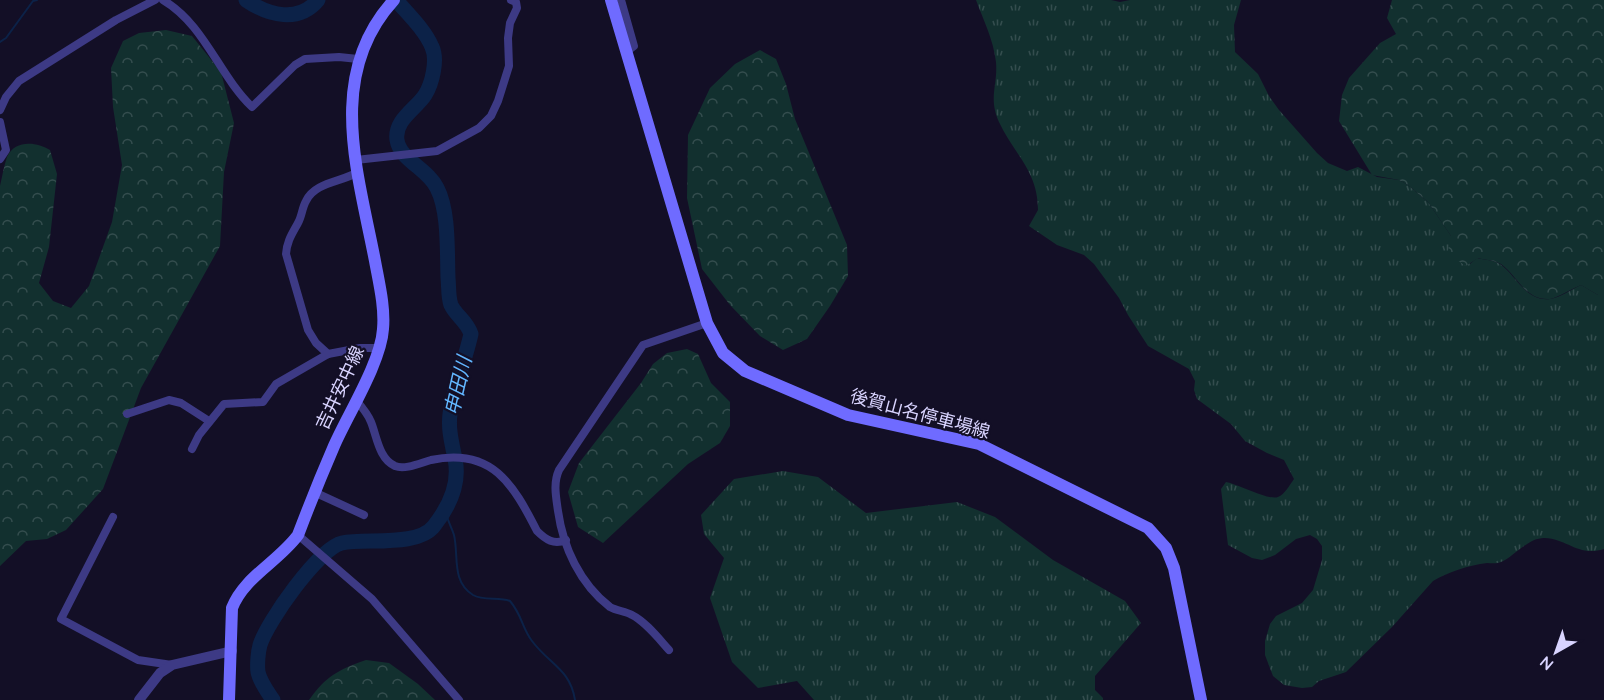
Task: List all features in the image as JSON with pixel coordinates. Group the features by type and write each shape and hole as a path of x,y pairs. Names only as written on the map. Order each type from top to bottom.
{"main road":[{"name":"後賀山名停車場線","path":"611,0 707,323 723,353 745,371 848,415 979,444 1148,528 1166,548 1174,568 1201,700"},
{"name":"吉井安中線","path":"229,700 232,608 237,595 289,547 302,539 315,492 379,348 383,328 382,298 357,166 351,109 358,59 375,23 391,4"}],"street":[{"path":"0,110 6,97 19,81 116,20 155,0"},
{"path":"163,0 188,18 252,107 295,65 305,60 339,57 358,59"},
{"path":"328,354 316,343 309,330 286,254 287,245 302,216 306,199 322,186 348,178 357,166 396,156 445,148 479,128 491,116 509,66 510,23 517,8 516,2 512,0"},
{"path":"621,0 634,46 626,52"},
{"path":"0,122 6,150 0,159"},
{"path":"669,650 632,615 612,608 585,583 575,565 566,540 559,516 555,487 559,470 643,345 707,323"},
{"path":"192,449 209,421 227,402 258,404 263,402 276,384 328,354 360,348 379,348"},
{"path":"127,414 168,400 181,403 209,421"},
{"path":"356,400 365,410 371,422 381,452 395,466 403,467 459,457 483,461 519,496 537,531 542,536 552,542 559,543 566,540"},
{"path":"315,492 364,515"},
{"path":"113,517 61,619 138,660 172,665 232,651"},
{"path":"302,539 379,607 459,700"},
{"path":"139,700 160,674 172,665"}],"green space":[{"path":"976,0 1111,0 1120,2 1130,0 1241,0 1234,25 1235,52 1258,74 1279,110 1328,163 1347,171 1358,167 1377,177 1399,180 1408,185 1428,202 1470,264 1477,258 1498,263 1534,296 1550,299 1581,285 1598,295 1604,295 1604,549 1587,551 1545,538 1533,541 1501,562 1466,567 1433,581 1392,627 1346,672 1319,681 1312,687 1302,688 1284,685 1273,676 1265,655 1265,641 1270,624 1276,616 1302,603 1313,590 1322,560 1322,546 1310,535 1296,539 1275,555 1262,560 1252,558 1228,545 1221,489 1226,482 1274,498 1285,492 1294,479 1284,460 1245,441 1231,424 1197,399 1194,390 1195,381 1189,369 1148,346 1119,298 1094,264 1084,255 1057,245 1029,226 1038,210 1037,196 1029,173 996,113 994,105 995,53"},
{"path":"1392,0 1604,0 1604,295 1598,295 1581,285 1553,298 1541,299 1528,292 1501,264 1478,258 1466,266 1452,257 1448,251 1451,236 1428,202 1399,180 1372,175 1339,121 1342,95 1349,78 1380,43 1396,34 1387,18"},
{"path":"166,30 192,36 221,72 234,123 224,172 220,246 141,388 103,489 66,530 47,539 26,541 0,566 0,186 6,160 15,147 21,145 39,145 50,150 57,174 49,247 39,283 53,301 71,308 89,286 112,222 122,165 113,107 111,68 123,41 139,33"},
{"path":"760,50 776,59 786,84 795,119 847,245 848,276 830,306 807,339 783,350 760,336 730,305 702,269 687,198 688,135 710,88 735,64"},
{"path":"687,349 698,354 711,383 730,402 730,426 720,443 688,464 603,543 578,527 568,492 579,463 653,364 667,353"},
{"path":"783,471 818,477 866,513 957,502 995,517 1053,560 1125,601 1141,623 1095,676 1095,690 1103,700 814,700 797,681 758,688 732,662 710,598 724,558 704,534 701,515 734,479"},
{"path":"366,660 389,663 418,684 435,700 309,700 333,675"}],"waterway":[{"path":"0,42 6,38 33,1 37,0"},
{"name":"申田川","path":"246,0 264,10 284,15 302,12 318,0"},
{"name":"申田川","path":"273,700 258,672 260,645 283,604 308,571 332,548 342,543 404,539 426,533 444,511 455,486 456,468 450,431 450,414 471,334 450,302 447,232 441,197 433,181 403,153 397,140 402,121 428,90 433,72 434,52 425,34 396,0"},
{"path":"445,508 454,535 461,583 477,597 510,601 532,641 569,681 575,700"}]}
